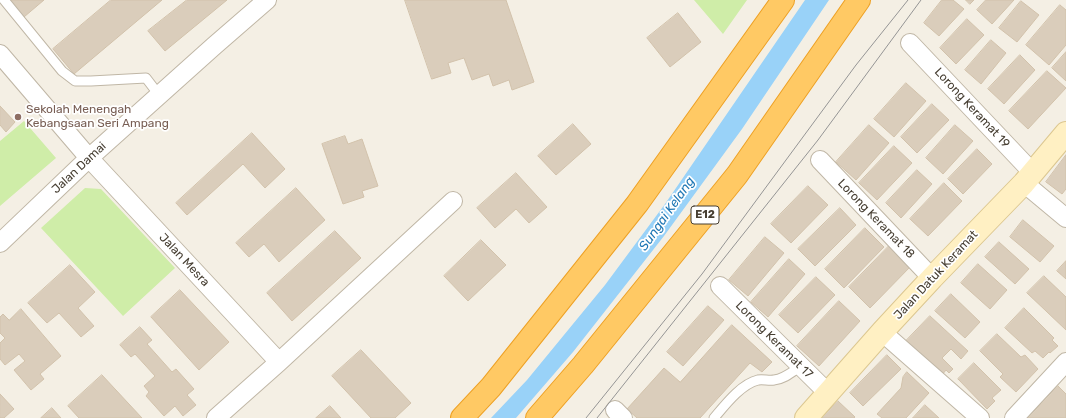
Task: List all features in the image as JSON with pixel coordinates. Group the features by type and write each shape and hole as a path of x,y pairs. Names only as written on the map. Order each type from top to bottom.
{"highway":[{"path":"462,418 491,387 637,204 783,0"},
{"name":"E12","path":"537,418 583,365 737,175 859,0"}],"street":[{"name":"Jalan Damai","path":"0,243 89,158 267,0"},
{"name":"Lorong Keramat 19","path":"910,43 1028,178 1066,218"},
{"name":"Jalan Mesra","path":"0,54 89,158 279,362"},
{"name":"Jalan Datuk Keramat","path":"806,418 882,332 1028,178 1066,133"},
{"name":"Lorong Keramat 18","path":"820,160 932,278"},
{"path":"216,418 279,362 452,201"},
{"name":"Lorong Keramat 17","path":"720,286 828,394"},
{"path":"882,332 980,418"},
{"path":"1014,418 1066,362"}],"lane":[{"path":"4,0 62,71 75,81 146,78 159,95"},
{"path":"714,418 746,385 759,379 772,380 782,378 801,366"}],"green space":[{"path":"694,0 747,0 723,34"},
{"path":"24,121 56,158 0,206 0,141"},
{"path":"85,188 101,189 175,268 123,316 41,228"}],"water":[{"name":"Sungai Kelang","path":"805,0 829,0 742,129 664,236 573,352 516,418 491,418 527,380 605,285 665,204"}],"building":[{"path":"10,0 44,0 24,17"},
{"path":"111,0 162,0 74,74 53,49"},
{"path":"187,0 227,0 165,51 148,31"},
{"path":"405,0 506,0 534,82 512,90 509,80 493,86 489,74 472,80 464,58 448,63 451,73 432,79"},
{"path":"942,0 953,0 964,9 939,36 924,23"},
{"path":"966,0 974,0 970,4"},
{"path":"986,0 1014,0 992,24 977,10"},
{"path":"1021,1 1039,15 1017,42 999,28"},
{"path":"1060,5 1066,10 1066,45 1049,65 1026,45"},
{"path":"678,13 701,42 670,67 647,38"},
{"path":"967,19 984,35 956,64 940,48"},
{"path":"991,40 1006,53 981,84 965,70"},
{"path":"1066,52 1066,81 1052,68"},
{"path":"1020,55 1035,70 1004,104 988,89"},
{"path":"1047,71 1066,88 1028,129 1009,111"},
{"path":"906,83 926,101 894,137 874,119"},
{"path":"932,104 949,120 917,153 901,137"},
{"path":"0,106 15,122 6,132 0,125"},
{"path":"573,124 591,144 556,175 538,156"},
{"path":"869,125 889,143 856,180 836,162"},
{"path":"955,125 973,141 943,174 926,158"},
{"path":"252,133 285,169 265,188 243,164 187,215 176,203"},
{"path":"345,136 348,144 362,139 378,186 362,191 364,197 343,204 322,144"},
{"path":"894,146 912,163 877,200 859,183"},
{"path":"977,149 992,164 963,194 948,179"},
{"path":"1066,155 1066,189 1062,194 1046,182"},
{"path":"917,170 932,184 901,218 886,203"},
{"path":"516,173 547,207 529,223 516,209 495,228 477,208"},
{"path":"944,183 962,201 928,236 910,219"},
{"path":"808,186 828,205 791,243 771,224"},
{"path":"296,188 325,220 279,262 264,244 249,257 236,243"},
{"path":"840,208 856,225 815,266 798,249"},
{"path":"1023,220 1054,246 1040,262 1010,237"},
{"path":"865,228 884,247 844,288 825,269"},
{"path":"335,231 361,258 292,321 267,293"},
{"path":"765,237 784,253 748,296 729,280"},
{"path":"481,240 506,265 468,301 444,276"},
{"path":"999,242 1029,269 1015,284 985,257"},
{"path":"890,245 911,266 870,308 849,287"},
{"path":"789,259 805,274 768,317 751,302"},
{"path":"1066,261 1066,279 1057,271"},
{"path":"978,264 1007,290 990,309 961,283"},
{"path":"70,265 95,292 78,308 94,326 81,337 59,313 47,323 28,303"},
{"path":"1044,276 1066,297 1066,330 1027,293"},
{"path":"816,277 835,295 798,333 779,315"},
{"path":"180,290 229,342 199,370 151,317"},
{"path":"951,294 980,322 965,338 935,311"},
{"path":"839,301 860,321 819,366 797,346"},
{"path":"708,306 724,320 683,366 667,352"},
{"path":"1024,308 1054,338 1052,340 1058,346 1043,358 1035,351 1032,353 1005,328"},
{"path":"21,309 61,356 40,374 44,379 31,390 14,370 25,361 19,354 5,365 0,359 0,343 5,338 0,333 0,317 3,314 9,320"},
{"path":"930,316 968,351 961,359 951,349 942,358 953,369 949,373 946,370 942,375 905,342"},
{"path":"732,325 772,362 762,372 750,363 700,418 637,418 627,409 664,368 680,382"},
{"path":"140,327 152,340 147,344 172,372 176,369 194,389 187,395 196,405 183,416 175,406 164,416 146,396 149,392 144,386 155,376 135,354 131,357 120,345"},
{"path":"997,334 1021,357 1025,355 1038,369 1016,392 1000,377 1003,374 980,351"},
{"path":"361,350 411,403 395,418 371,418 332,376"},
{"path":"887,355 901,369 863,406 850,393"},
{"path":"974,363 1001,390 992,398 995,401 987,409 958,379"},
{"path":"907,372 929,393 906,418 882,418 877,414 901,388 903,377"},
{"path":"102,375 142,418 79,418 68,406"},
{"path":"1058,386 1066,394 1066,418 1028,418"},
{"path":"0,394 14,409 4,418 0,418"},
{"path":"838,401 855,417 822,418"},
{"path":"925,405 939,418 913,418"},
{"path":"330,406 341,418 316,418"},
{"path":"52,408 61,418 41,418"}],"tram line":[{"path":"586,418 702,274 856,65 908,0"},
{"path":"597,418 818,140 921,0"}],"place":[{"name":"Sekolah Menengah Kebangsaan Seri Ampang","path":"18,117"}]}
